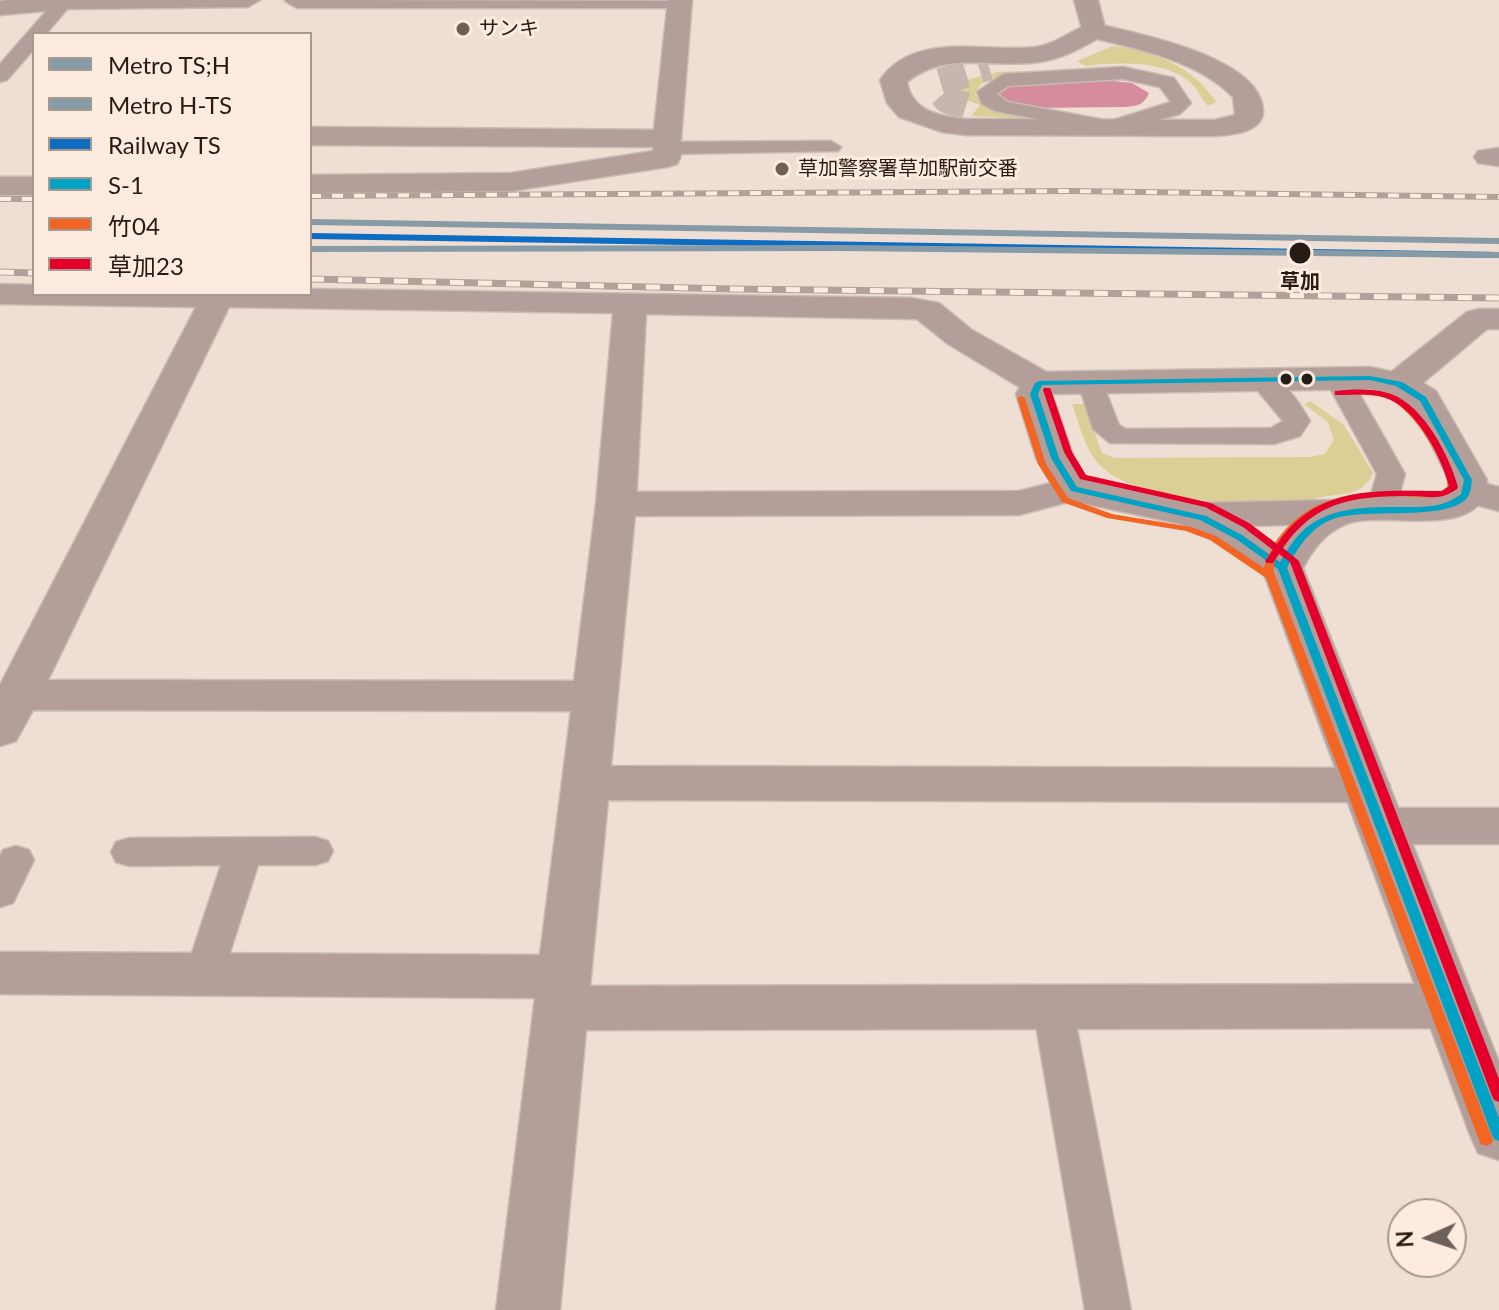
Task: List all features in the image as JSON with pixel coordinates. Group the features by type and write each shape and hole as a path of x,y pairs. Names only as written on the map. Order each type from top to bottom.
{"main road":[{"path":"1086,0 1093,31"}],"street":[{"path":"0,8 64,2 248,0"},
{"path":"294,8 680,0 667,158 511,182 312,184"},
{"path":"989,67 1028,64 1052,57 1093,31 1151,45 1194,60 1221,74 1244,94 1251,109 1239,125 944,125 912,114 900,105 893,92 893,80 905,67 921,59 1059,50"},
{"path":"312,136 667,143"},
{"path":"0,186 32,186"},
{"path":"0,294 32,295"},
{"path":"87,296 927,310 960,337 1039,383 1370,378 1399,384 1423,399 1483,495 1446,508 1192,515 1113,502 1074,489 1019,503 616,504"},
{"path":"217,299 9,712 596,696"},
{"path":"528,1310 588,783 616,504 630,305"},
{"path":"1399,384 1479,319 1499,319"},
{"path":"1039,383 1034,394 1055,458 1074,489"},
{"path":"1282,568 1301,534 1354,511"},
{"path":"1192,515 1220,526 1282,568 1499,1135"},
{"path":"588,783 1374,806 1499,826"},
{"path":"0,973 204,974 564,993 1053,1008 1448,1006"}],"lane":[{"path":"38,32 64,2"},
{"path":"0,76 32,39"},
{"path":"1123,73 1156,78 1179,93 1181,103 1173,110 1110,127 1002,107 989,100 987,92 1003,80 1123,73"},
{"path":"667,143 831,147"},
{"path":"1090,380 1107,429 1120,437 1274,436 1290,430 1297,421 1286,403 1261,379"},
{"path":"1338,379 1391,474 1385,496 1354,511"},
{"path":"129,852 315,851"},
{"path":"204,974 244,852"},
{"path":"0,893 16,860"},
{"path":"1053,1008 1108,1310"}],"shaded area":[{"path":"1113,46 1171,62 1196,79 1216,102 1208,106 1194,86 1171,71 1127,63 1085,66 1077,61"},
{"path":"1026,71 985,82 975,94 994,109 1034,119 971,116 980,105 961,98 954,91 955,83 998,72"},
{"path":"1020,82 1132,83 1149,93 1142,102 1129,107 1028,108 1001,99 998,91"},
{"path":"1310,401 1344,425 1373,473 1358,490 1299,504 1278,505 1197,500 1121,480 1104,469 1093,456 1072,404 1084,404 1102,453 1115,458 1309,457 1325,454 1334,440 1328,422 1304,404"}],"tunnel":[{"path":"966,106 947,100 940,92 940,82 989,67"}],"railway":[{"path":"312,196 1069,191 1499,197"},
{"path":"0,199 32,199"},
{"path":"0,272 32,273"},
{"path":"312,279 733,289 1499,298"}],"metro line":[{"name":"TS;H","path":"312,222 1499,241"},
{"name":"H-TS","path":"312,249 841,248 1499,255"}],"rail line":[{"name":"TS","path":"312,236 1499,255"}],"transit line":[{"name":"S-1","path":"1370,378 1399,384 1423,399 1468,480 1465,495 1454,504 1437,508 1350,512 1329,518 1302,537 1282,568 1239,537 1203,518 1074,489 1055,458 1034,394 1039,383 1370,378"},
{"name":"草加23","path":"1047,390 1068,452 1083,477 1208,505 1246,525 1294,561 1499,1096"},
{"name":"竹04","path":"1338,393 1382,395 1403,405 1441,454 1453,488 1443,494 1399,493 1353,497 1312,510 1294,524 1280,542 1268,570 1486,1140"},
{"name":"草加23","path":"1270,561 1304,518 1323,506 1344,498 1365,495 1444,494 1454,487 1438,449 1411,410 1389,396 1377,393 1338,393"},
{"name":"竹04","path":"1021,398 1042,464 1065,500 1110,516 1188,529 1213,538 1271,577 1294,636"},
{"name":"S-1","path":"1282,568 1499,1135"}],"place":[{"name":"サンキ","path":"463,29"},
{"name":"草加警察署草加駅前交番","path":"782,169"},
{"name":"草加","path":"1300,253"}]}
